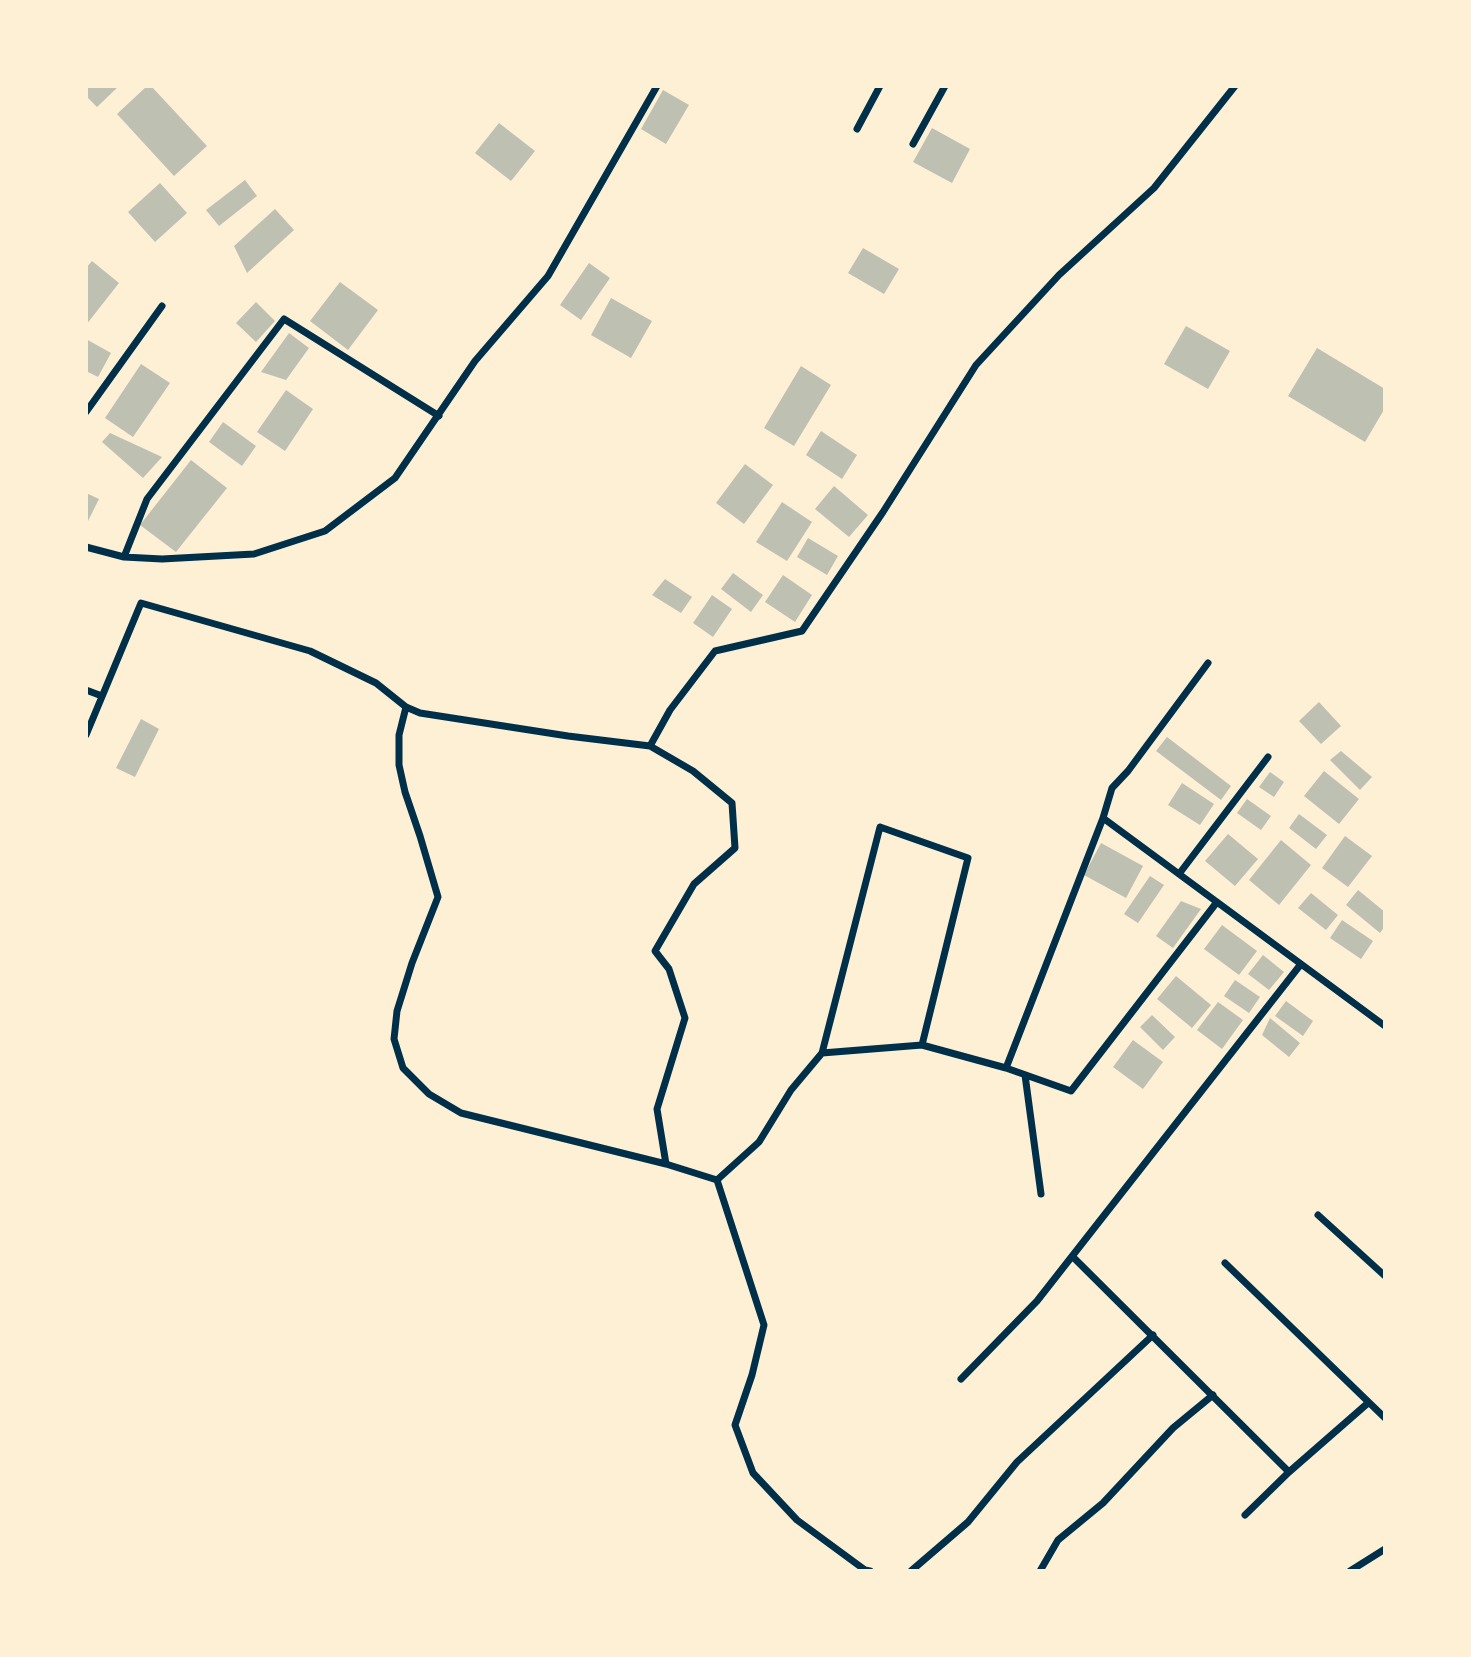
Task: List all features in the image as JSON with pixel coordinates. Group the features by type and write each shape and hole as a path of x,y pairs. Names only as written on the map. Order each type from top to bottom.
{"street":[{"path":"86,547 124,557 162,559 254,554 325,531 395,478 475,361 548,276 657,86"},
{"path":"857,129 880,86"},
{"path":"913,144 945,86"},
{"path":"650,746 670,710 715,651 802,631 883,512 976,365 1059,275 1154,188 1235,86"},
{"path":"86,412 162,306"},
{"path":"124,557 147,499 284,319 439,416"},
{"path":"86,735 141,603 310,651 376,683 406,707 420,713 650,746 693,771 732,803 735,848 694,884 655,951 669,969 685,1018 657,1109 666,1164"},
{"path":"1006,1068 1112,788 1208,663"},
{"path":"86,690 102,696"},
{"path":"406,707 399,735 399,765 438,897 397,1011 394,1039 403,1068 429,1094 461,1113 666,1164 717,1180"},
{"path":"1179,874 1268,757"},
{"path":"1103,818 1385,1026"},
{"path":"717,1180 759,1142 791,1090 822,1053 880,827 968,858 922,1045"},
{"path":"822,1053 922,1045 1006,1068 1071,1091 1217,902"},
{"path":"961,1379 1037,1301 1301,964"},
{"path":"1025,1075 1041,1194"},
{"path":"717,1180 764,1325 752,1375 735,1425 753,1473 797,1520 870,1571"},
{"path":"1318,1215 1385,1276"},
{"path":"1073,1257 1289,1472"},
{"path":"1225,1263 1385,1418"},
{"path":"911,1571 968,1522 1017,1462 1153,1335"},
{"path":"1040,1571 1058,1540 1103,1503 1173,1428 1213,1395"},
{"path":"1245,1515 1368,1403"},
{"path":"1350,1571 1385,1549"},
{"path":"1365,1561 1365,1571"}],"building":[{"path":"86,86 119,86 97,107 86,96"},
{"path":"147,86 151,86 207,146 174,176 117,114"},
{"path":"663,90 689,105 666,144 641,129"},
{"path":"499,123 535,151 511,181 475,153"},
{"path":"932,128 970,149 952,183 913,162"},
{"path":"245,180 257,196 219,226 206,210"},
{"path":"160,183 187,213 155,242 128,212"},
{"path":"275,209 294,230 247,273 234,246"},
{"path":"863,248 899,269 884,294 848,273"},
{"path":"92,261 119,283 86,325 86,268"},
{"path":"589,263 610,278 581,320 560,305"},
{"path":"340,282 378,310 348,350 310,321"},
{"path":"611,298 652,321 631,358 591,335"},
{"path":"256,302 275,321 256,342 236,323"},
{"path":"1186,326 1230,351 1208,389 1164,364"},
{"path":"289,333 309,348 286,380 261,372"},
{"path":"86,339 111,353 98,377 86,371"},
{"path":"1317,348 1385,389 1385,408 1365,442 1288,396"},
{"path":"141,364 170,383 133,437 105,418"},
{"path":"801,366 831,385 794,446 764,428"},
{"path":"286,390 313,409 285,451 257,432"},
{"path":"223,422 256,446 242,466 209,442"},
{"path":"821,431 857,455 842,479 806,455"},
{"path":"110,433 162,457 143,478 102,442"},
{"path":"191,460 227,488 176,552 140,525"},
{"path":"745,464 773,485 744,524 716,503"},
{"path":"834,486 868,515 849,537 815,509"},
{"path":"86,493 99,499 86,525"},
{"path":"782,502 812,522 787,561 756,542"},
{"path":"808,538 838,556 827,575 797,557"},
{"path":"733,573 763,595 751,612 721,589"},
{"path":"783,575 812,595 795,622 765,602"},
{"path":"665,579 692,597 681,613 652,595"},
{"path":"712,595 732,609 713,637 693,623"},
{"path":"1319,702 1341,726 1321,744 1299,721"},
{"path":"141,719 159,729 135,777 116,768"},
{"path":"1167,737 1231,786 1221,800 1156,751"},
{"path":"1341,751 1372,777 1360,790 1330,760"},
{"path":"1324,771 1359,799 1339,824 1304,796"},
{"path":"1270,772 1284,782 1274,797 1259,787"},
{"path":"1182,783 1214,804 1200,825 1168,805"},
{"path":"1247,799 1271,816 1261,830 1237,813"},
{"path":"1299,814 1327,835 1316,849 1289,828"},
{"path":"1228,834 1258,859 1235,886 1205,861"},
{"path":"1345,836 1372,856 1348,887 1322,868"},
{"path":"1281,840 1311,865 1279,905 1249,880"},
{"path":"1101,843 1143,866 1126,898 1084,875"},
{"path":"1150,876 1164,885 1138,923 1124,914"},
{"path":"1358,890 1385,912 1385,926 1380,933 1346,905"},
{"path":"1311,893 1338,915 1326,930 1298,908"},
{"path":"1181,901 1201,909 1173,948 1156,936"},
{"path":"1342,920 1373,941 1361,959 1330,938"},
{"path":"1222,925 1257,951 1239,975 1204,949"},
{"path":"1263,955 1284,972 1269,990 1248,974"},
{"path":"1176,976 1211,1005 1192,1028 1157,999"},
{"path":"1235,980 1260,997 1249,1013 1224,996"},
{"path":"1286,1001 1313,1021 1303,1036 1275,1016"},
{"path":"1218,1002 1243,1020 1222,1049 1197,1030"},
{"path":"1152,1015 1175,1037 1163,1050 1140,1027"},
{"path":"1270,1018 1300,1043 1289,1057 1262,1035"},
{"path":"1133,1040 1163,1062 1143,1089 1113,1067"}]}
